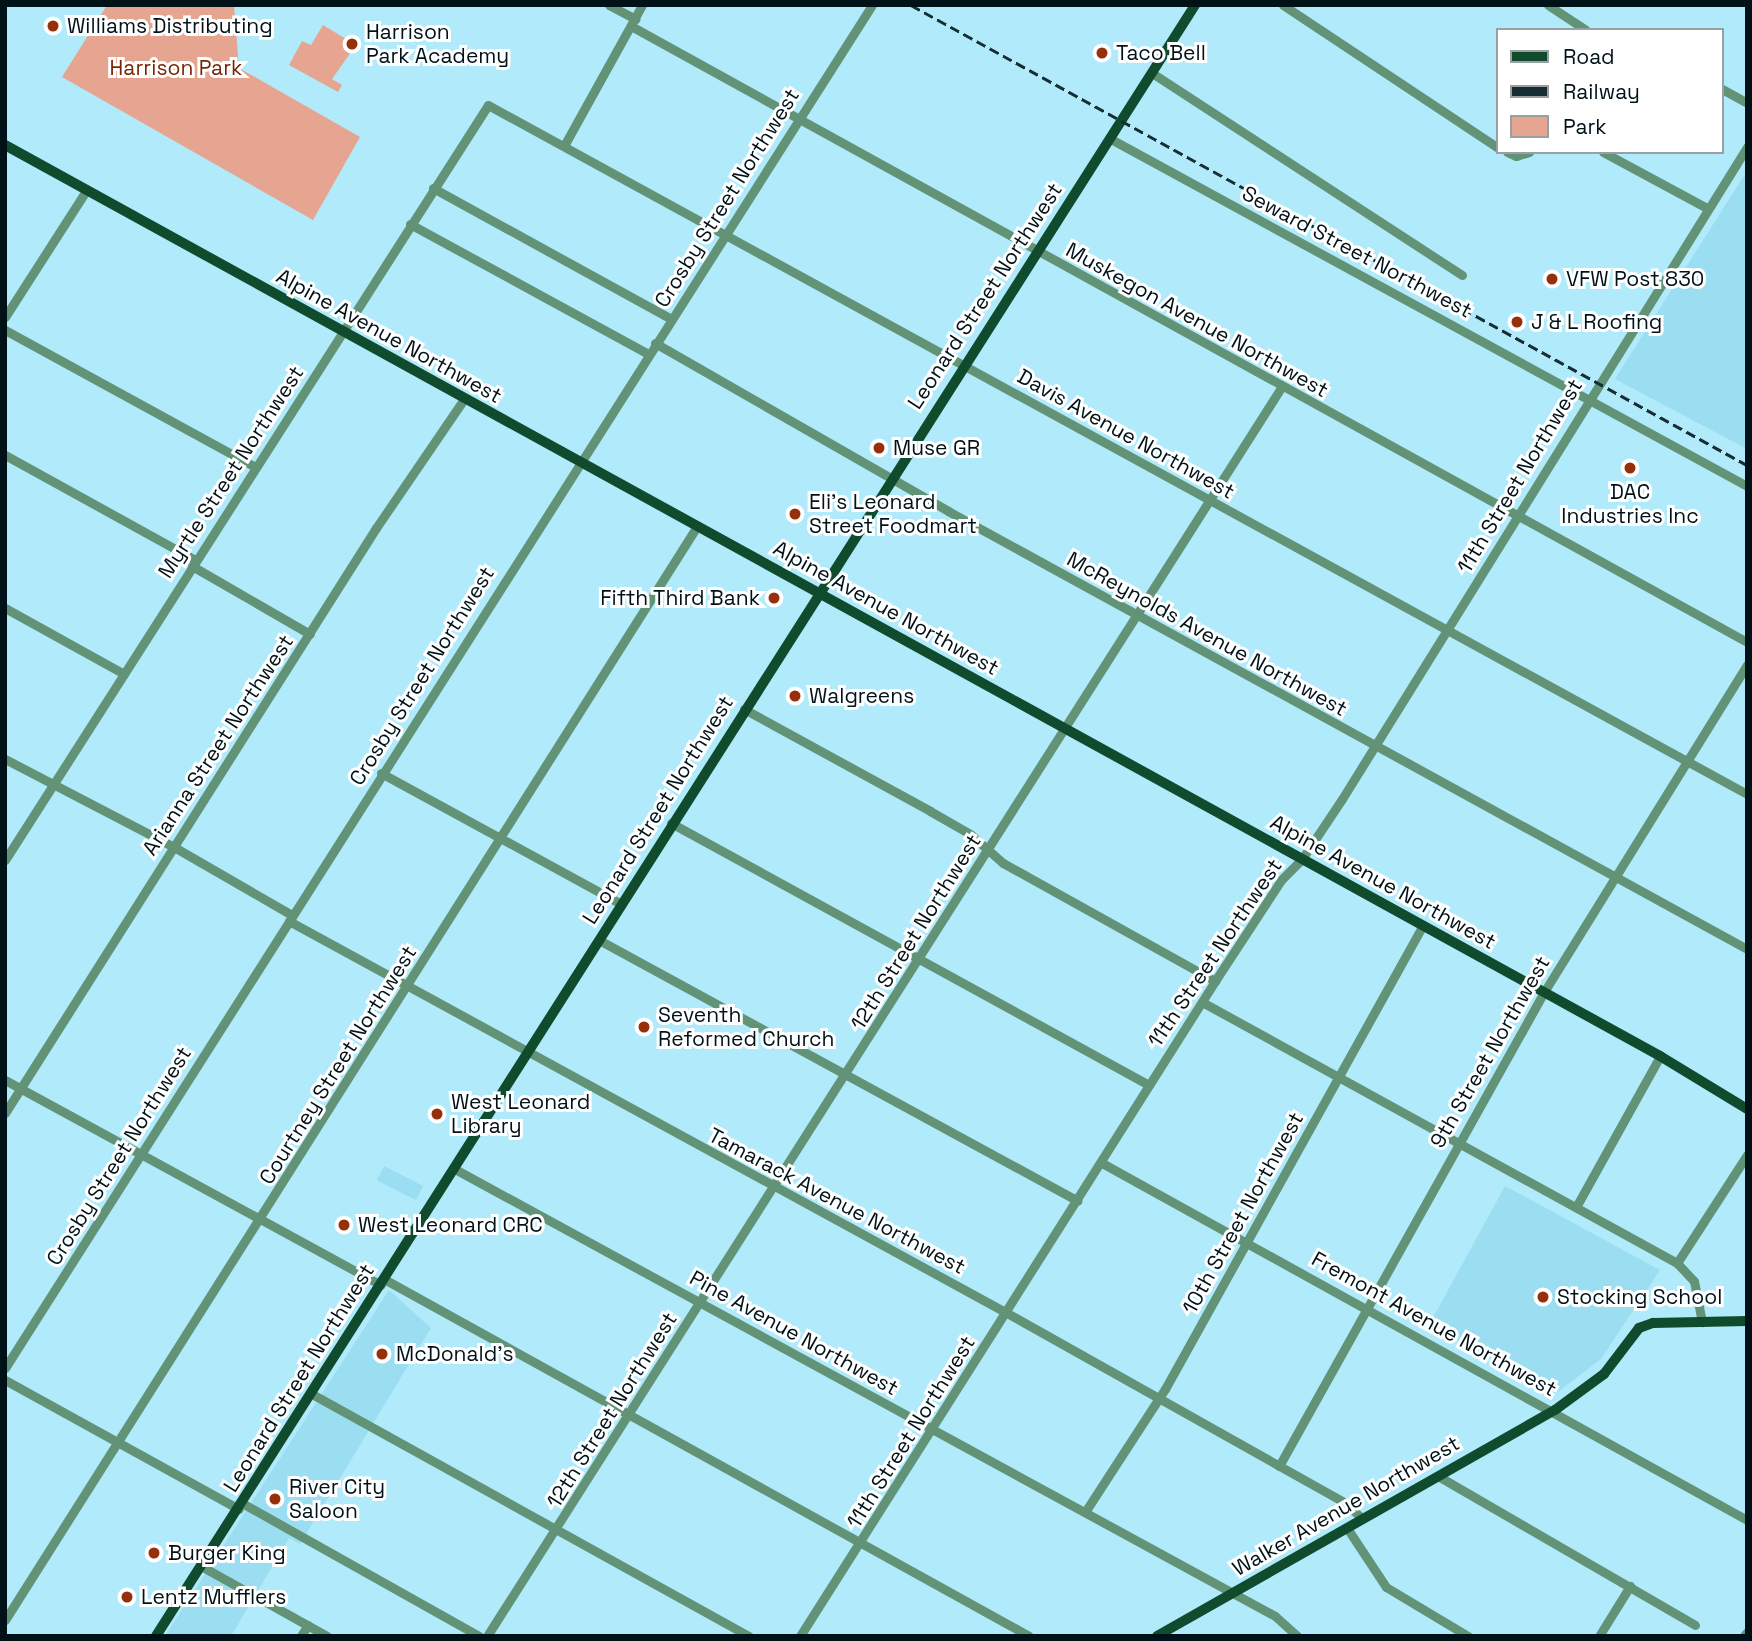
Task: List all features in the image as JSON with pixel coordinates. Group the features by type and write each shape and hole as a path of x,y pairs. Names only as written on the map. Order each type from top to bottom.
{"main road":[{"name":"Leonard Street Northwest","path":"156,1636 312,1394 890,478 1193,6"},
{"name":"Alpine Avenue Northwest","path":"5,145 1660,1056 1747,1110"},
{"path":"1702,1322 1747,1321"},
{"name":"Walker Avenue Northwest","path":"1157,1636 1555,1410 1604,1374 1639,1328 1653,1322 1702,1322"}],"street":[{"name":"Muskegon Avenue Northwest","path":"609,5 633,23 797,120 1747,642"},
{"path":"565,144 642,5"},
{"name":"Crosby Street Northwest","path":"5,1368 872,5"},
{"path":"1283,5 1496,147"},
{"path":"1548,5 1583,28"},
{"path":"1152,73 1462,275"},
{"path":"1724,90 1747,103"},
{"name":"Davis Avenue Northwest","path":"488,105 565,144 1747,794"},
{"name":"Myrtle Street Northwest","path":"5,860 488,105"},
{"name":"Seward Street Northwest","path":"1109,138 1588,396 1747,486"},
{"name":"11th Street Northwest","path":"800,1636 1215,981 1281,880 1302,859 1375,746 1518,516 1588,396 1747,147"},
{"path":"1607,154 1707,208"},
{"path":"433,188 671,319"},
{"path":"5,317 86,191"},
{"path":"410,224 648,354"},
{"path":"5,330 255,467"},
{"name":"McReynolds Avenue Northwest","path":"655,343 890,478 1747,949"},
{"name":"12th Street Northwest","path":"487,1636 631,1415 1282,386"},
{"name":"Arianna Street Northwest","path":"5,1113 310,634 464,399"},
{"path":"5,455 310,634"},
{"name":"Courtney Street Northwest","path":"5,1620 408,988 697,526"},
{"path":"5,608 124,674"},
{"name":"9th Street Northwest","path":"1279,1465 1544,992 1747,664"},
{"path":"744,709 930,811 989,849 1003,863 1215,981"},
{"name":"Tamarack Avenue Northwest","path":"5,759 174,846 408,988 1007,1313 1344,1502 1363,1519"},
{"path":"382,773 621,904"},
{"path":"671,823 1149,1085"},
{"name":"10th Street Northwest","path":"1085,1512 1160,1399 1423,925"},
{"path":"599,940 1078,1201"},
{"path":"1202,1002 1677,1263 1697,1289 1702,1322"},
{"path":"1576,1207 1660,1056"},
{"path":"5,1080 631,1415 1029,1636"},
{"path":"1677,1263 1747,1155"},
{"name":"Fremont Avenue Northwest","path":"1102,1163 1555,1410 1747,1520"},
{"name":"Pine Avenue Northwest","path":"453,1168 1275,1616 1297,1636"},
{"path":"5,1380 479,1636"},
{"path":"312,1394 749,1636"},
{"path":"1438,1476 1695,1625"},
{"path":"1347,1528 1386,1587 1468,1636"},
{"path":"201,1566 327,1636"},
{"path":"1599,1636 1630,1586"},
{"path":"301,1636 308,1625"}],"shaded area":[{"path":"1747,171 1747,449 1615,379"},
{"path":"384,1166 423,1186 416,1200 377,1180"},
{"name":"Stocking School","path":"1505,1186 1660,1270 1601,1359 1555,1394 1429,1325"},
{"path":"389,1290 431,1328 300,1544 289,1538 231,1636 165,1636"}],"green space":[{"name":"Harrison Park","path":"107,5 234,5 239,68 360,137 313,220 62,77"},
{"path":"323,25 356,45 332,79 342,85 338,92 289,65 302,41 311,45"}],"railway":[{"path":"911,5 1747,465"}],"place":[{"name":"Williams Distributing","path":"53,26"},
{"name":"Harrison Park Academy","path":"352,44"},
{"name":"Taco Bell","path":"1102,53"},
{"name":"VFW Post 830","path":"1552,279"},
{"name":"J & L Roofing","path":"1517,322"},
{"name":"Muse GR","path":"879,448"},
{"name":"DAC Industries Inc","path":"1630,468"},
{"name":"Eli's Leonard Street Foodmart","path":"795,514"},
{"name":"Fifth Third Bank","path":"774,598"},
{"name":"Walgreens","path":"795,696"},
{"name":"Seventh Reformed Church","path":"644,1027"},
{"name":"West Leonard Library","path":"437,1114"},
{"name":"West Leonard CRC","path":"344,1225"},
{"name":"Stocking School","path":"1543,1297"},
{"name":"McDonald's","path":"382,1354"},
{"name":"River City Saloon","path":"275,1499"},
{"name":"Burger King","path":"154,1553"},
{"name":"Lentz Mufflers","path":"127,1597"}]}
